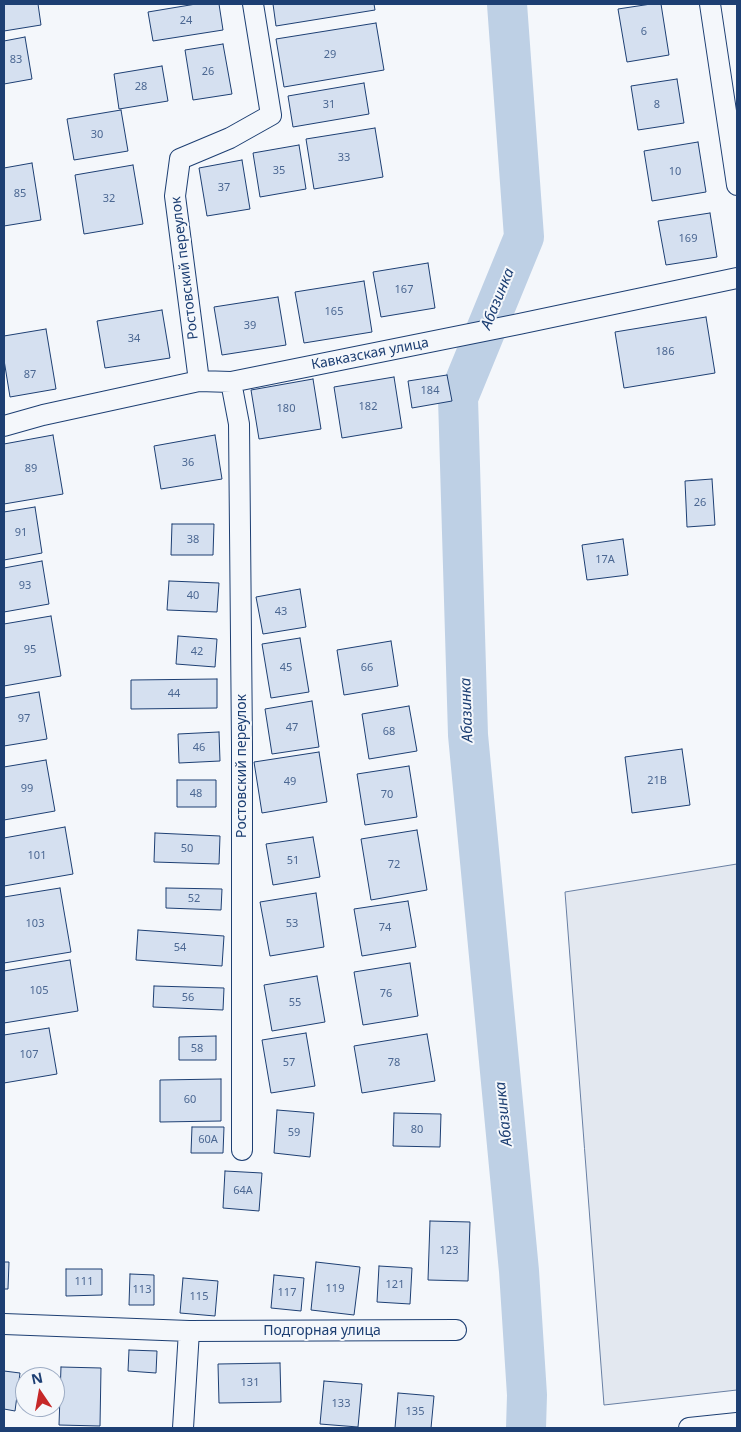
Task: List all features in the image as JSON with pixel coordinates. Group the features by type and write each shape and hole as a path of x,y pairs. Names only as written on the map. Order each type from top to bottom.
{"street":[{"name":"Ростовский переулок","path":"199,382 175,196 180,159 230,138 271,115 253,4"},
{"path":"710,4 737,184"},
{"name":"Кавказская улица","path":"4,426 42,415 199,382 231,382 737,278"},
{"name":"Ростовский переулок","path":"231,382 239,424 242,735 242,1150"},
{"name":"Подгорная улица","path":"4,1324 188,1331 456,1330"},
{"path":"183,1428 188,1331"},
{"path":"689,1428 737,1423"}],"shaded area":[{"path":"737,864 737,1390 604,1405 565,892"}],"building":[{"path":"4,4 38,4 41,25 4,31"},
{"path":"196,4 219,4 223,30 153,41 148,12"},
{"path":"273,4 374,4 375,10 276,26"},
{"path":"661,4 669,55 627,62 618,9"},
{"path":"376,23 384,70 284,87 276,39"},
{"path":"25,37 32,79 4,84 4,41"},
{"path":"223,44 232,94 193,100 185,50"},
{"path":"162,66 168,101 119,109 114,74"},
{"path":"677,79 684,123 638,130 631,86"},
{"path":"364,83 369,114 293,127 288,96"},
{"path":"121,110 128,151 74,160 67,119"},
{"path":"375,128 383,177 314,189 306,139"},
{"path":"698,142 706,192 652,201 644,151"},
{"path":"299,145 306,189 260,197 253,153"},
{"path":"242,160 250,209 207,216 199,168"},
{"path":"32,163 41,220 4,226 4,168"},
{"path":"133,165 143,224 84,234 75,175"},
{"path":"710,213 717,257 666,265 658,221"},
{"path":"428,263 435,308 381,317 373,272"},
{"path":"364,281 372,332 304,343 295,292"},
{"path":"278,297 286,345 222,355 214,307"},
{"path":"162,310 170,358 105,368 97,321"},
{"path":"706,317 715,373 624,388 615,332"},
{"path":"46,329 56,389 10,397 4,360 4,336"},
{"path":"447,375 452,401 412,408 408,381"},
{"path":"394,377 402,428 342,438 334,387"},
{"path":"313,379 321,429 259,439 251,390"},
{"path":"53,435 63,494 4,504 4,444"},
{"path":"215,435 222,479 161,489 154,446"},
{"path":"712,479 715,525 687,527 685,481"},
{"path":"35,507 42,553 4,560 4,512"},
{"path":"172,524 214,524 213,555 171,555"},
{"path":"623,539 628,575 587,580 582,545"},
{"path":"42,561 49,604 4,612 4,568"},
{"path":"169,581 219,583 217,612 167,610"},
{"path":"300,589 306,627 263,634 256,597"},
{"path":"51,616 61,676 4,686 4,624"},
{"path":"178,636 217,639 215,667 176,664"},
{"path":"300,638 309,692 271,698 262,644"},
{"path":"391,641 398,686 344,695 337,650"},
{"path":"217,679 217,708 131,709 131,680"},
{"path":"39,692 47,739 4,746 4,698"},
{"path":"312,701 319,747 272,754 265,709"},
{"path":"409,706 417,751 369,759 362,714"},
{"path":"219,732 220,761 179,763 178,734"},
{"path":"682,749 690,805 632,813 625,757"},
{"path":"319,752 327,802 262,813 254,762"},
{"path":"46,760 55,811 4,820 4,767"},
{"path":"409,766 417,817 365,825 357,774"},
{"path":"177,780 216,780 216,807 177,807"},
{"path":"65,827 73,874 4,886 4,838"},
{"path":"417,830 427,890 371,900 361,839"},
{"path":"155,833 220,836 219,864 154,862"},
{"path":"313,837 320,877 273,885 266,844"},
{"path":"60,888 71,952 4,963 4,897"},
{"path":"166,888 222,889 221,910 166,908"},
{"path":"316,893 324,947 270,956 260,902"},
{"path":"408,901 416,947 362,956 354,909"},
{"path":"138,930 224,936 222,966 136,960"},
{"path":"70,960 78,1011 4,1023 4,971"},
{"path":"410,963 418,1016 363,1025 354,972"},
{"path":"317,976 325,1022 272,1031 264,985"},
{"path":"154,986 224,988 223,1010 153,1007"},
{"path":"49,1028 57,1074 4,1083 4,1035"},
{"path":"306,1033 315,1086 271,1093 262,1040"},
{"path":"427,1034 435,1081 362,1093 354,1046"},
{"path":"216,1036 216,1060 179,1060 179,1037"},
{"path":"221,1079 221,1121 160,1122 160,1080"},
{"path":"277,1110 314,1113 310,1157 274,1153"},
{"path":"394,1113 441,1114 440,1147 393,1146"},
{"path":"192,1127 224,1127 223,1153 191,1153"},
{"path":"225,1171 262,1173 259,1211 223,1208"},
{"path":"430,1221 470,1222 468,1281 428,1280"},
{"path":"4,1262 9,1262 8,1289 4,1289"},
{"path":"316,1262 360,1267 354,1315 311,1310"},
{"path":"379,1266 412,1268 410,1304 377,1302"},
{"path":"66,1269 102,1269 102,1295 66,1296"},
{"path":"130,1274 154,1275 154,1305 129,1305"},
{"path":"274,1275 304,1278 301,1311 271,1308"},
{"path":"183,1278 218,1281 215,1316 180,1313"},
{"path":"129,1350 157,1351 156,1373 128,1371"},
{"path":"280,1363 281,1402 219,1403 218,1364"},
{"path":"65,1367 101,1368 100,1426 59,1425 59,1417 65,1417"},
{"path":"4,1371 15,1372 15,1411 4,1409"},
{"path":"324,1381 362,1384 358,1427 320,1424"},
{"path":"398,1393 434,1396 431,1428 395,1428"}],"waterway":[{"name":"Абазинка","path":"507,4 524,237 458,398 468,735 519,1271 527,1395 526,1428"}]}
